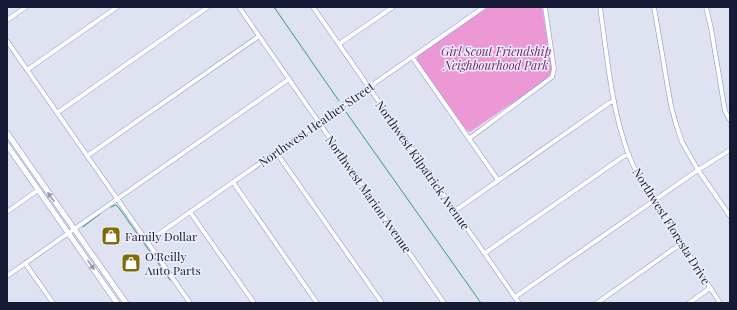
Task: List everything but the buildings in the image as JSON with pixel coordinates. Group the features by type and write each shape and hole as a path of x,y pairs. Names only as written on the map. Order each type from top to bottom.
{"main road":[{"path":"7,133 126,303"},
{"path":"7,146 117,303"}],"street":[{"path":"7,20 26,7"},
{"path":"27,70 117,7"},
{"path":"57,113 208,7"},
{"name":"Northwest Marion Avenue","path":"239,7 444,303"},
{"name":"Northwest Kilpatrick Avenue","path":"313,7 520,303"},
{"path":"339,44 393,7"},
{"name":"Northwest Heather Street","path":"148,242 484,7"},
{"path":"470,138 552,77 554,69 544,7"},
{"name":"Northwest Floresta Drive","path":"600,7 614,100 619,124 629,154 641,179 720,303"},
{"path":"654,7 671,106 682,142 698,170 730,216"},
{"path":"706,7 725,111 730,120"},
{"path":"87,156 259,36"},
{"path":"7,41 190,303"},
{"path":"412,57 498,180"},
{"path":"7,276 289,79"},
{"path":"456,210 614,100"},
{"path":"515,297 654,200 730,150"},
{"path":"276,152 382,303"},
{"path":"486,253 624,156 629,154"},
{"path":"233,182 317,303"},
{"path":"7,212 38,190"},
{"path":"190,212 254,303"},
{"path":"597,303 682,243"},
{"path":"25,263 53,303"},
{"path":"688,303 710,288"}],"green space":[{"name":"Girl Scout Friendship Neighbourhood Park","path":"487,7 542,7 552,71 547,79 470,132 466,130 416,60 418,56 426,50"}],"waterway":[{"path":"274,7 339,101"},
{"path":"346,112 481,303"},
{"path":"111,207 116,205 119,208 170,280"},
{"path":"83,227 100,214"}],"place":[{"name":"Family Dollar","path":"111,236"},
{"name":"O'Reilly Auto Parts","path":"131,263"}]}
